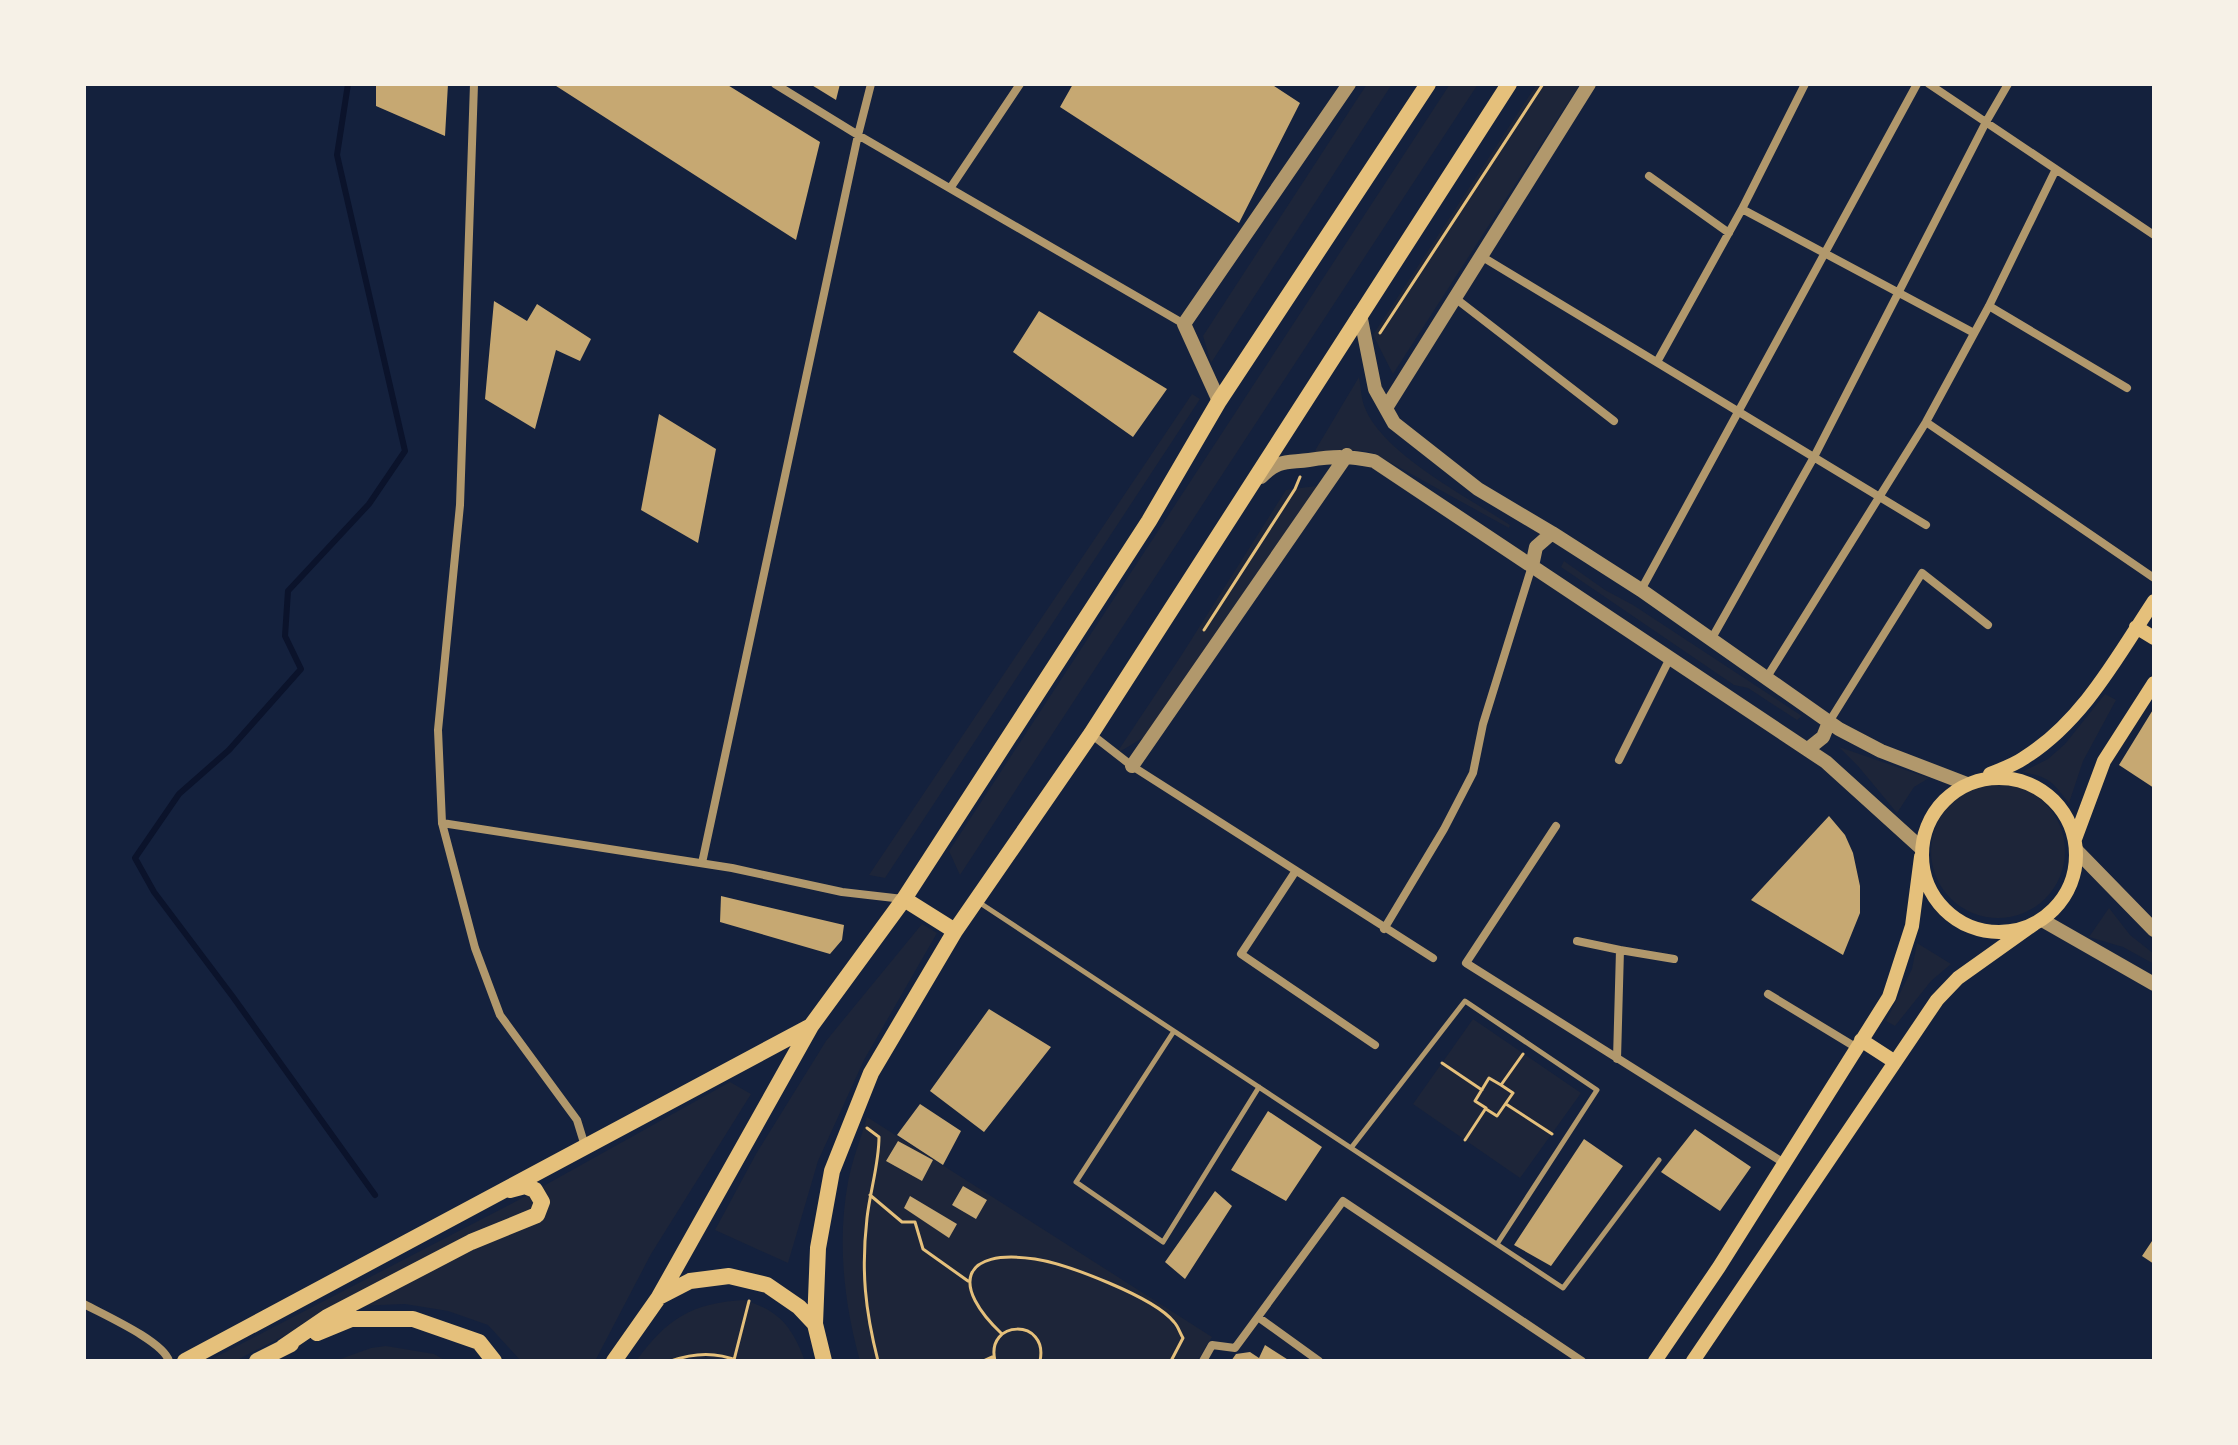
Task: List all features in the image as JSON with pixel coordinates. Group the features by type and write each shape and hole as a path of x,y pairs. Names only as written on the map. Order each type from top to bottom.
{"main road":[{"path":"614,1361 659,1297 811,1026 904,899 1149,521 1219,401 1428,84"},
{"path":"824,1361 815,1324 818,1248 832,1171 871,1073 955,931 1091,734 1509,84"},
{"path":"1655,1361 1719,1267 1889,997 1909,937 1917,901 1921,852 1926,828 1935,809 1950,794 2023,759 2062,730 2089,699 2154,601"},
{"path":"2136,627 2154,638"},
{"path":"1693,1361 1937,1000 1958,978 1990,953 2057,907 2075,871 2076,845 2104,761 2154,683"},
{"path":"1973,782 2005,777 2029,783 2050,796 2066,816 2076,845"},
{"path":"1921,852 1926,882 1939,905 1958,921 1983,931 2009,932 2038,922"},
{"path":"904,899 955,931"},
{"path":"185,1361 811,1026"},
{"path":"1859,1044 1895,1062"},
{"path":"257,1361 340,1310 471,1242 530,1219 541,1209 541,1199 532,1188 525,1186 498,1192"},
{"path":"659,1297 690,1281 729,1276 767,1285 799,1307 815,1324"},
{"path":"283,1347 351,1319 413,1319 479,1342 494,1361"}],"street":[{"path":"474,84 460,505 438,730 442,823 475,948 500,1015 577,1120 585,1146"},
{"path":"775,84 1184,324 1219,401"},
{"path":"702,863 871,84"},
{"path":"951,187 1020,84"},
{"path":"1184,324 1349,84"},
{"path":"1386,408 1589,84"},
{"path":"1657,362 1742,209 1805,84"},
{"path":"1641,590 1917,84"},
{"path":"1929,84 2154,235"},
{"path":"1712,638 1814,457 2008,84"},
{"path":"1767,677 1926,422 1989,306 2056,169"},
{"path":"1649,176 1729,233"},
{"path":"1742,209 1974,333"},
{"path":"1481,256 1926,525"},
{"path":"1455,298 1614,421"},
{"path":"1989,306 2127,388"},
{"path":"1360,314 1375,389 1394,423 1478,489 1641,590 1829,722 1881,751 1973,782"},
{"path":"1926,422 2154,578"},
{"path":"1244,494 1271,466 1289,460 1347,455 1374,461 1808,749 1826,762 1921,852"},
{"path":"1132,766 1347,455"},
{"path":"1384,929 1444,829 1473,773 1483,724 1536,547 1552,533"},
{"path":"1808,749 1823,737 1829,722 1922,573 1988,625"},
{"path":"1619,760 1670,658"},
{"path":"1091,734 1132,766 1433,958"},
{"path":"442,823 702,863 842,892 904,899"},
{"path":"1556,826 1466,963 1784,1163"},
{"path":"2076,845 2154,930"},
{"path":"1295,872 1241,954 1375,1045"},
{"path":"2038,922 2154,984"},
{"path":"1577,941 1674,959"},
{"path":"1617,1059 1620,950"},
{"path":"1768,994 1859,1044"},
{"path":"1203,1361 1212,1345 1235,1348 1343,1201 1582,1361"},
{"path":"84,1304 151,1342 166,1353 169,1361"},
{"path":"1258,1317 1319,1361"}],"lane":[{"path":"976,900 1563,1288 1659,1160"},
{"path":"1351,1148 1465,1001 1597,1090 1497,1244"},
{"path":"1174,1031 1076,1182 1163,1242 1259,1087"}],"path":[{"path":"1366,352 1543,84"},
{"path":"1200,637 1295,489 1307,460"},
{"path":"1500,1085 1523,1054"},
{"path":"1442,1063 1482,1090"},
{"path":"1489,1078 1513,1093 1497,1116 1475,1101 1482,1090 1489,1078"},
{"path":"1506,1104 1552,1134"},
{"path":"1465,1140 1486,1109"},
{"path":"864,1126 879,1137 879,1154 870,1195 863,1281 878,1361"},
{"path":"870,1195 902,1222 915,1222 926,1253 968,1281"},
{"path":"1002,1334 976,1304 968,1281 969,1274 976,1266 996,1259 1038,1259 1102,1279 1174,1322 1183,1338 1171,1361"},
{"path":"671,1361 693,1355 735,1360 749,1301"},
{"path":"983,1361 994,1358 994,1347 1002,1334 1017,1329 1032,1333 1041,1346 1040,1361"}],"shaded area":[{"path":"1367,84 1392,84 1211,363 1203,336"},
{"path":"1450,84 1478,84 960,875 949,851"},
{"path":"1537,84 1580,84 1393,374 1373,335"},
{"path":"1359,377 1365,408 1389,442 1429,474 1510,525 1509,528 1373,453 1341,451 1310,459"},
{"path":"1192,394 1200,399 885,878 869,875"},
{"path":"1331,484 1164,725 1116,754 1286,490"},
{"path":"1564,561 1802,716 1797,720 1748,688 1734,685 1561,567"},
{"path":"2105,694 2116,700 2083,761 2069,803 2050,782 2022,772 2048,759 2065,744"},
{"path":"1839,747 1929,778 1914,787 1897,813"},
{"path":"1998,784 2024,789 2045,804 2060,825 2065,851 2060,877 2045,898 2024,913 1998,918 1972,913 1951,898 1936,877 1931,851 1936,825 1951,804 1972,789"},
{"path":"2109,908 2130,935 2154,954 2154,964 2123,947 2089,937"},
{"path":"922,924 937,933 864,1060 818,1161 788,1263 715,1230 756,1154 826,1041"},
{"path":"1917,943 1951,964 1931,981 1895,1026 1886,1021 1912,969"},
{"path":"1473,1019 1581,1093 1520,1178 1413,1104"},
{"path":"730,1082 751,1094 651,1254 595,1361 521,1361 488,1325 448,1311 405,1304 356,1306 309,1323 235,1361 208,1361 513,1203"},
{"path":"867,1117 1212,1337 1197,1361 860,1361 846,1295 843,1227 850,1174"},
{"path":"744,1300 767,1309 783,1322 805,1361 636,1361 658,1334 682,1316 709,1305"},
{"path":"386,1346 434,1354 446,1361 335,1361"}],"building":[{"path":"376,84 448,84 445,136 376,106"},
{"path":"553,84 726,84 820,142 796,240"},
{"path":"810,84 840,84 836,100"},
{"path":"1073,84 1271,84 1300,103 1239,223 1060,107"},
{"path":"494,301 527,321 537,304 591,339 580,361 556,350 535,429 485,399"},
{"path":"1039,311 1167,389 1133,437 1013,352"},
{"path":"659,414 716,449 698,543 641,510"},
{"path":"2154,708 2154,788 2119,765"},
{"path":"1829,816 1845,835 1853,853 1860,886 1860,913 1843,955 1751,900"},
{"path":"721,896 844,925 842,940 830,954 720,922"},
{"path":"989,1009 1051,1047 984,1132 930,1091"},
{"path":"920,1104 961,1131 943,1165 897,1135"},
{"path":"1268,1111 1322,1147 1286,1201 1231,1170"},
{"path":"1695,1129 1751,1167 1720,1211 1661,1172"},
{"path":"1584,1139 1623,1166 1551,1266 1514,1245"},
{"path":"898,1141 933,1160 922,1181 886,1161"},
{"path":"963,1186 987,1200 976,1219 952,1205"},
{"path":"1215,1191 1232,1206 1185,1279 1165,1262"},
{"path":"910,1196 957,1224 949,1238 904,1208"},
{"path":"2154,1238 2154,1264 2142,1256"},
{"path":"1265,1345 1290,1361 1231,1361 1236,1354 1250,1352 1259,1358"}],"waterway":[{"path":"348,84 337,155 405,451 369,504 288,591 285,636 301,669 229,750 179,794 135,858 154,892 375,1195"}]}
